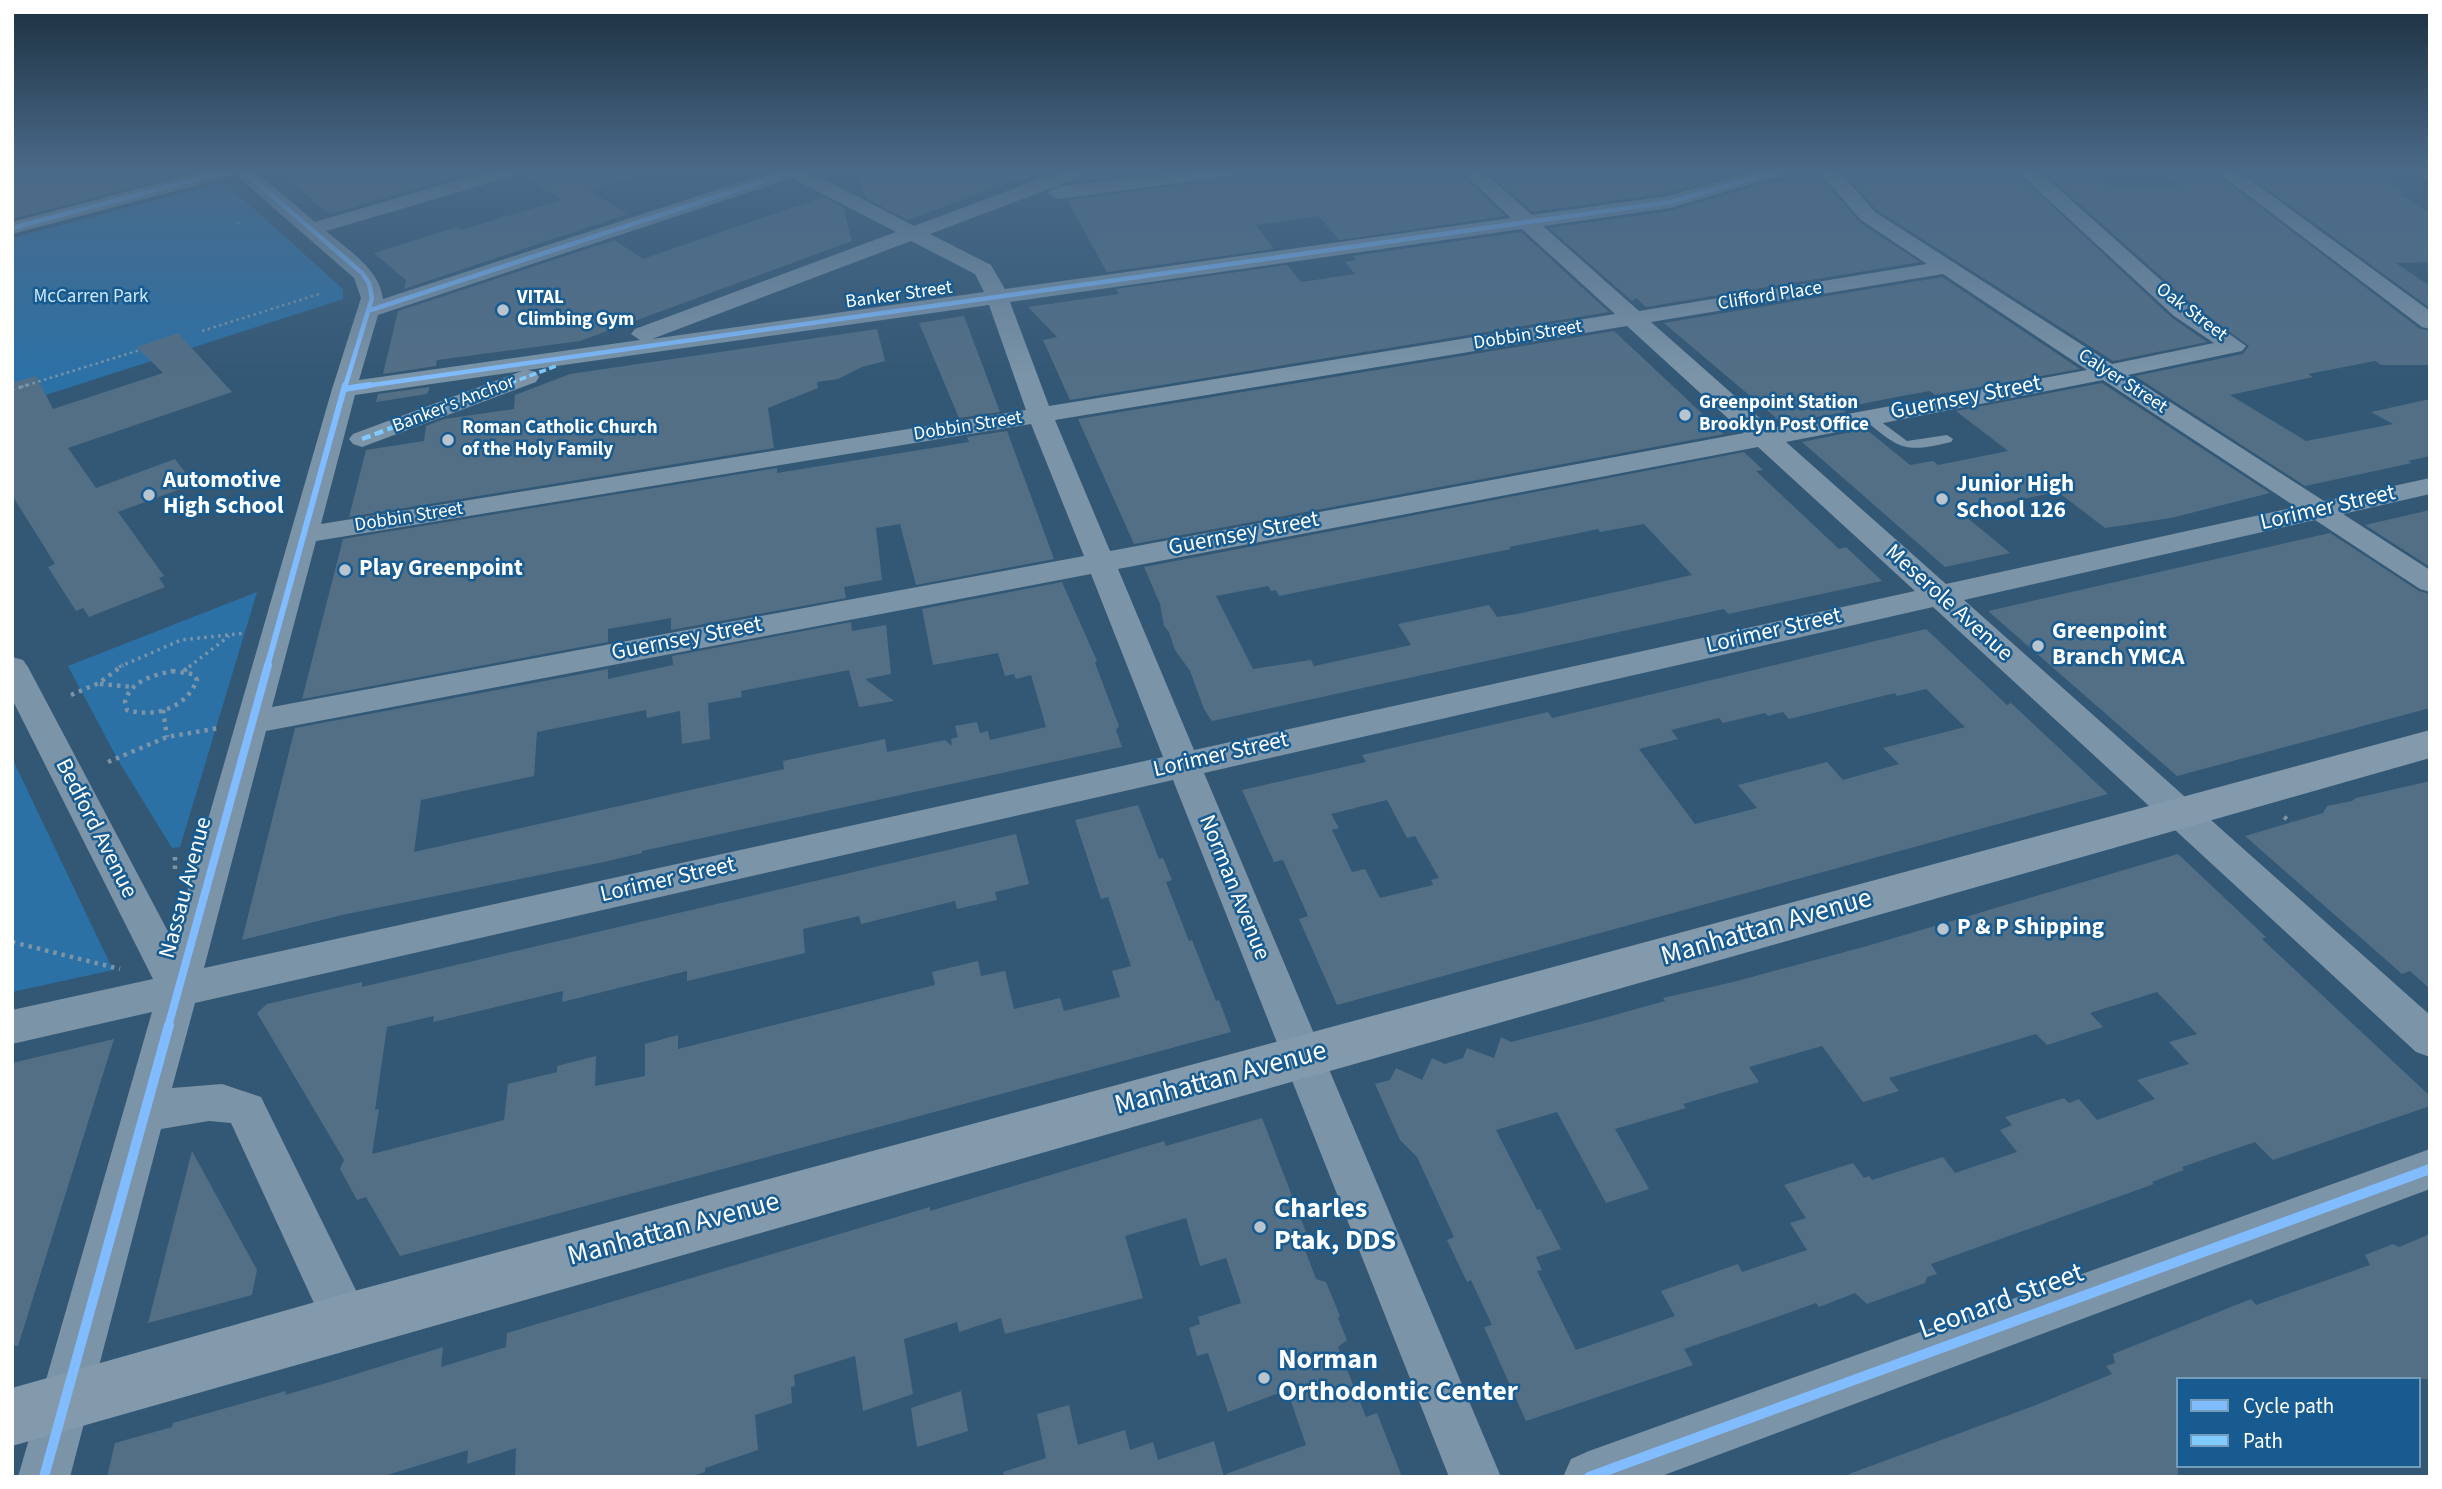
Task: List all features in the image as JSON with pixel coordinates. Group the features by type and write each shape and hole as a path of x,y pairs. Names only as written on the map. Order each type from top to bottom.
{"street":[{"path":"321,237 369,283 372,298 369,310"},
{"path":"369,310 588,237"},
{"path":"585,355 900,237"},
{"name":"Norman Avenue","path":"921,237 983,270 993,286 1040,416 1475,1477"},
{"name":"Banker Street","path":"344,389 1424,237"},
{"name":"Meserole Avenue","path":"1543,237 2430,1040"},
{"name":"Calyer Street","path":"1902,237 2430,583"},
{"name":"Oak Street","path":"2100,237 2182,311 2234,346"},
{"path":"2315,237 2430,322"},
{"name":"Clifford Place","path":"1633,319 1948,267"},
{"name":"Nassau Avenue","path":"44,1477 179,991 238,725 304,535 369,310"},
{"name":"Dobbin Street","path":"304,535 1633,319"},
{"name":"Guernsey Street","path":"238,725 2106,373 2234,346"},
{"name":"Banker's Anchor","path":"362,439 585,355"},
{"name":"Lorimer Street","path":"12,1027 2430,486"},
{"name":"Bedford Avenue","path":"12,667 179,991"},
{"name":"Manhattan Avenue","path":"12,1416 2430,744"},
{"path":"146,1113 202,1101 235,1104 246,1110 347,1321"},
{"name":"Leonard Street","path":"1589,1477 2430,1169"}],"lane":[{"path":"1869,417 1908,446 1947,439"}],"path":[{"path":"202,331 319,294"},
{"path":"12,390 140,350"},
{"path":"71,695 99,683 117,668 181,640 254,632"},
{"path":"184,671 229,636"},
{"path":"184,671 193,674 197,680 189,696 163,710 136,714 127,710 124,704 125,696 133,687 158,674 184,671"},
{"path":"99,683 133,687"},
{"path":"163,710 167,737"},
{"path":"108,762 167,737 238,725"},
{"path":"2284,817 2291,822"},
{"path":"12,942 120,969"}],"green space":[{"name":"McCarren Park","path":"286,237 343,289 343,299 12,406 12,238"},
{"path":"257,592 180,847 172,848 118,760 68,666"},
{"path":"12,758 113,970 12,992"}],"building":[{"path":"424,237 557,237 404,289 406,280 374,253"},
{"path":"705,237 851,237 852,241 580,341 437,360 436,366 383,374 398,311 614,240 643,259"},
{"path":"1088,237 1265,237 1274,249 1107,272"},
{"path":"1483,237 1527,237 1609,312 1070,400 1043,340 1057,337 1028,307 1119,294 1116,289 1287,265 1301,282 1355,274 1345,262 1356,260 1353,256"},
{"path":"1560,237 1883,237 1920,262 1646,307 1636,298 1632,301"},
{"path":"1920,237 2086,237 2172,318 2207,342 2113,361"},
{"path":"2117,237 2300,237 2420,329 2430,331 2430,365 2381,365 2375,361 2308,374 2313,377 2230,395 2306,441 2393,424 2371,412 2430,399 2430,456 2408,461 2412,463 2305,486 2135,376 2243,354 2249,346 2192,304"},
{"path":"2334,237 2430,237 2430,262 2396,263 2430,286 2430,308"},
{"path":"1942,277 2080,369 1935,395 1930,391 1902,396 1841,408 1846,412 1782,423 1664,323"},
{"path":"964,316 1000,412 959,418 919,323"},
{"path":"877,329 885,361 862,367 838,379 817,382 818,388 768,408 774,448 349,517 366,450 424,441 426,426 444,419 514,409 515,395 570,374"},
{"path":"1614,331 1724,434 1134,544 1078,419"},
{"path":"178,333 232,392 68,448 96,488 175,459 194,484 118,512 164,576 159,578 165,587 89,617 83,608 76,611 48,567 55,564 12,495 12,383 36,376 53,409 163,373 137,347"},
{"path":"2102,383 2270,493 2171,518 2105,528 2058,492 1991,505 1996,509 1965,516 2010,553 1945,567 1802,442 1866,429 1910,465 1933,461 1938,465 2008,451 1956,411"},
{"path":"430,387 427,394 376,402 378,394"},
{"path":"1007,431 1054,559 916,585 900,524 876,528 882,580 844,587 846,598 671,630 671,618 608,629 608,642 302,699 343,539 777,468 777,473 969,442 967,437"},
{"path":"1744,452 1763,470 1756,471 1839,549 1846,547 1882,581 1728,614 1724,609 1212,721 1204,709 1190,671 1175,650 1164,626 1160,604 1144,567","holes":["1644,524 1692,575 1517,614 1497,617 1489,605 1398,624 1411,645 1314,666 1311,660 1253,669 1216,596 1268,586 1271,591 1276,590 1279,596 1598,529 1600,532"]},
{"path":"2430,510 2430,567 2365,525"},
{"path":"2330,533 2419,591 2430,594 2430,708 2177,776 1988,611"},
{"path":"1062,582 1097,661 1095,663 1119,726 1116,730 1122,747 642,851 604,862 342,915 242,940 295,728 608,669 608,679 673,665 672,656 851,622 852,631 886,625 891,674 865,679 894,701 859,707 849,670 741,691 742,697 708,703 710,739 682,744 680,711 647,718 646,710 537,732 534,776 421,800 414,852 784,769 783,761 885,739 887,752 945,740 952,746 951,739 958,737 955,726 977,722 980,733 988,731 990,740 1046,727 1031,675 1016,679 1014,674 1005,676 998,653 933,665 922,609"},
{"path":"1926,629 2007,705 2011,703 2108,794 1337,1005 1299,919 1308,916 1283,860 1274,862 1242,790 1366,762 1362,755 1548,712 1552,718","holes":["1926,689 1965,727 1883,748 1899,764 1843,780 1827,762 1738,785 1757,808 1695,824 1639,749 1678,739 1671,730 1719,718 1723,723 1765,713 1768,716 1783,712 1789,719 1895,693 1897,696","1387,800 1407,838 1415,836 1439,878 1431,880 1433,885 1380,898 1365,869 1352,872 1332,830 1339,828 1331,814"]},
{"path":"2430,781 2430,989 2410,971 2402,974 2245,836 2323,813 2327,806"},
{"path":"1138,805 1159,859 1163,858 1172,880 1166,882 1189,941 1192,940 1231,1032 400,1256 366,1197 357,1200 340,1169 344,1160 257,1013 267,1004 362,982 362,987 1016,834 1029,884 995,892 997,900 957,909 955,901 861,924 859,916 803,929 805,953 687,981 687,971 562,1002 563,991 433,1022 434,1016 387,1027 375,1110 379,1109 372,1154 504,1120 508,1084 557,1072 557,1066 596,1056 595,1086 645,1076 645,1044 678,1035 678,1049 935,985 932,972 978,961 981,976 1005,971 1014,1009 1060,998 1064,1011 1120,997 1112,971 1131,966 1108,897 1101,899 1075,820"},
{"path":"2178,854 2266,937 2262,939 2430,1096 2430,1106 2273,1160 2255,1142 2182,1167 2184,1170 2152,1182 2154,1184 1931,1264 1937,1274 1927,1277 1925,1283 1867,1304 1855,1293 1819,1307 1816,1303 1684,1349 1693,1365 1526,1421 1484,1327 1492,1325 1471,1280 1467,1282 1447,1240 1454,1237 1417,1157 1400,1140 1375,1084 1390,1080 1396,1068 1422,1080 1432,1058 1445,1064 1463,1058 1467,1048 1494,1058 1501,1037 1511,1042 1665,1001 1663,998 1867,946","holes":["2157,992 2197,1034 2169,1042 2189,1064 2137,1080 2155,1099 2097,1120 2079,1099 2069,1103 2064,1098 2005,1117 2012,1125 2000,1130 2017,1152 1955,1173 1943,1157 1872,1180 1869,1176 1864,1178 1853,1163 1784,1185 1806,1218 1790,1223 1807,1250 1742,1272 1738,1264 1661,1291 1675,1316 1576,1350 1537,1271 1542,1270 1536,1257 1561,1249 1540,1209 1537,1210 1496,1130 1557,1112 1606,1203 1649,1189 1615,1129 1686,1108 1683,1104 1759,1082 1749,1067 1822,1046 1863,1102 1899,1091 1889,1078 2036,1034 2047,1045 2103,1027 2090,1013"]},
{"path":"114,1039 18,1346 12,1345 12,1063"},
{"path":"1262,1118 1306,1232 1299,1234 1316,1279 1326,1282 1340,1316 1338,1318 1347,1340 1338,1347 1366,1417 1377,1413 1402,1477 1227,1477 1226,1474 1306,1445 1287,1390 1228,1412 1208,1353 1197,1356 1189,1328 1200,1324 1198,1317 1241,1303 1226,1258 1200,1266 1186,1218 1125,1236 1143,1298 1005,1334 1001,1318 959,1332 957,1322 904,1339 913,1394 863,1411 855,1356 794,1375 795,1386 791,1387 792,1403 755,1415 758,1450 705,1468 705,1472 689,1477 515,1477 516,1448 467,1464 468,1450 381,1477 107,1477 115,1443 172,1427 173,1423 286,1391 285,1395 443,1347 441,1367 506,1347 507,1333 930,1207 930,1211 1164,1141 1166,1146"},
{"path":"192,1151 257,1270 252,1295 148,1323"},
{"path":"2430,1234 2430,1379 2176,1377 2178,1477 1849,1477 1849,1474 2112,1374 2106,1366 2115,1363 2113,1354 2251,1299 2256,1305 2370,1265 2365,1255 2393,1244 2399,1247"},
{"path":"961,1391 968,1431 917,1447 911,1408"},
{"path":"1069,1405 1078,1445 1125,1430 1130,1450 1153,1442 1158,1460 1214,1441 1224,1477 1004,1477 1003,1472 1046,1458 1037,1414"}],"marked path":[{"path":"362,439 556,366"}],"cycle path":[{"path":"44,1477 344,389 372,298 369,283 362,273 321,237"},
{"path":"368,311 592,237"},
{"path":"344,389 1418,237"},
{"path":"1589,1477 2430,1169"}],"place":[{"name":"VITAL Climbing Gym","path":"503,310"},
{"name":"Greenpoint Station Brooklyn Post Office","path":"1685,415"},
{"name":"Roman Catholic Church of the Holy Family","path":"448,440"},
{"name":"Automotive High School","path":"149,495"},
{"name":"Junior High School 126","path":"1942,499"},
{"name":"Play Greenpoint","path":"345,570"},
{"name":"Greenpoint Branch YMCA","path":"2038,646"},
{"name":"P & P Shipping","path":"1943,929"},
{"name":"Charles Ptak, DDS","path":"1260,1227"},
{"name":"Norman Orthodontic Center","path":"1264,1378"}]}
